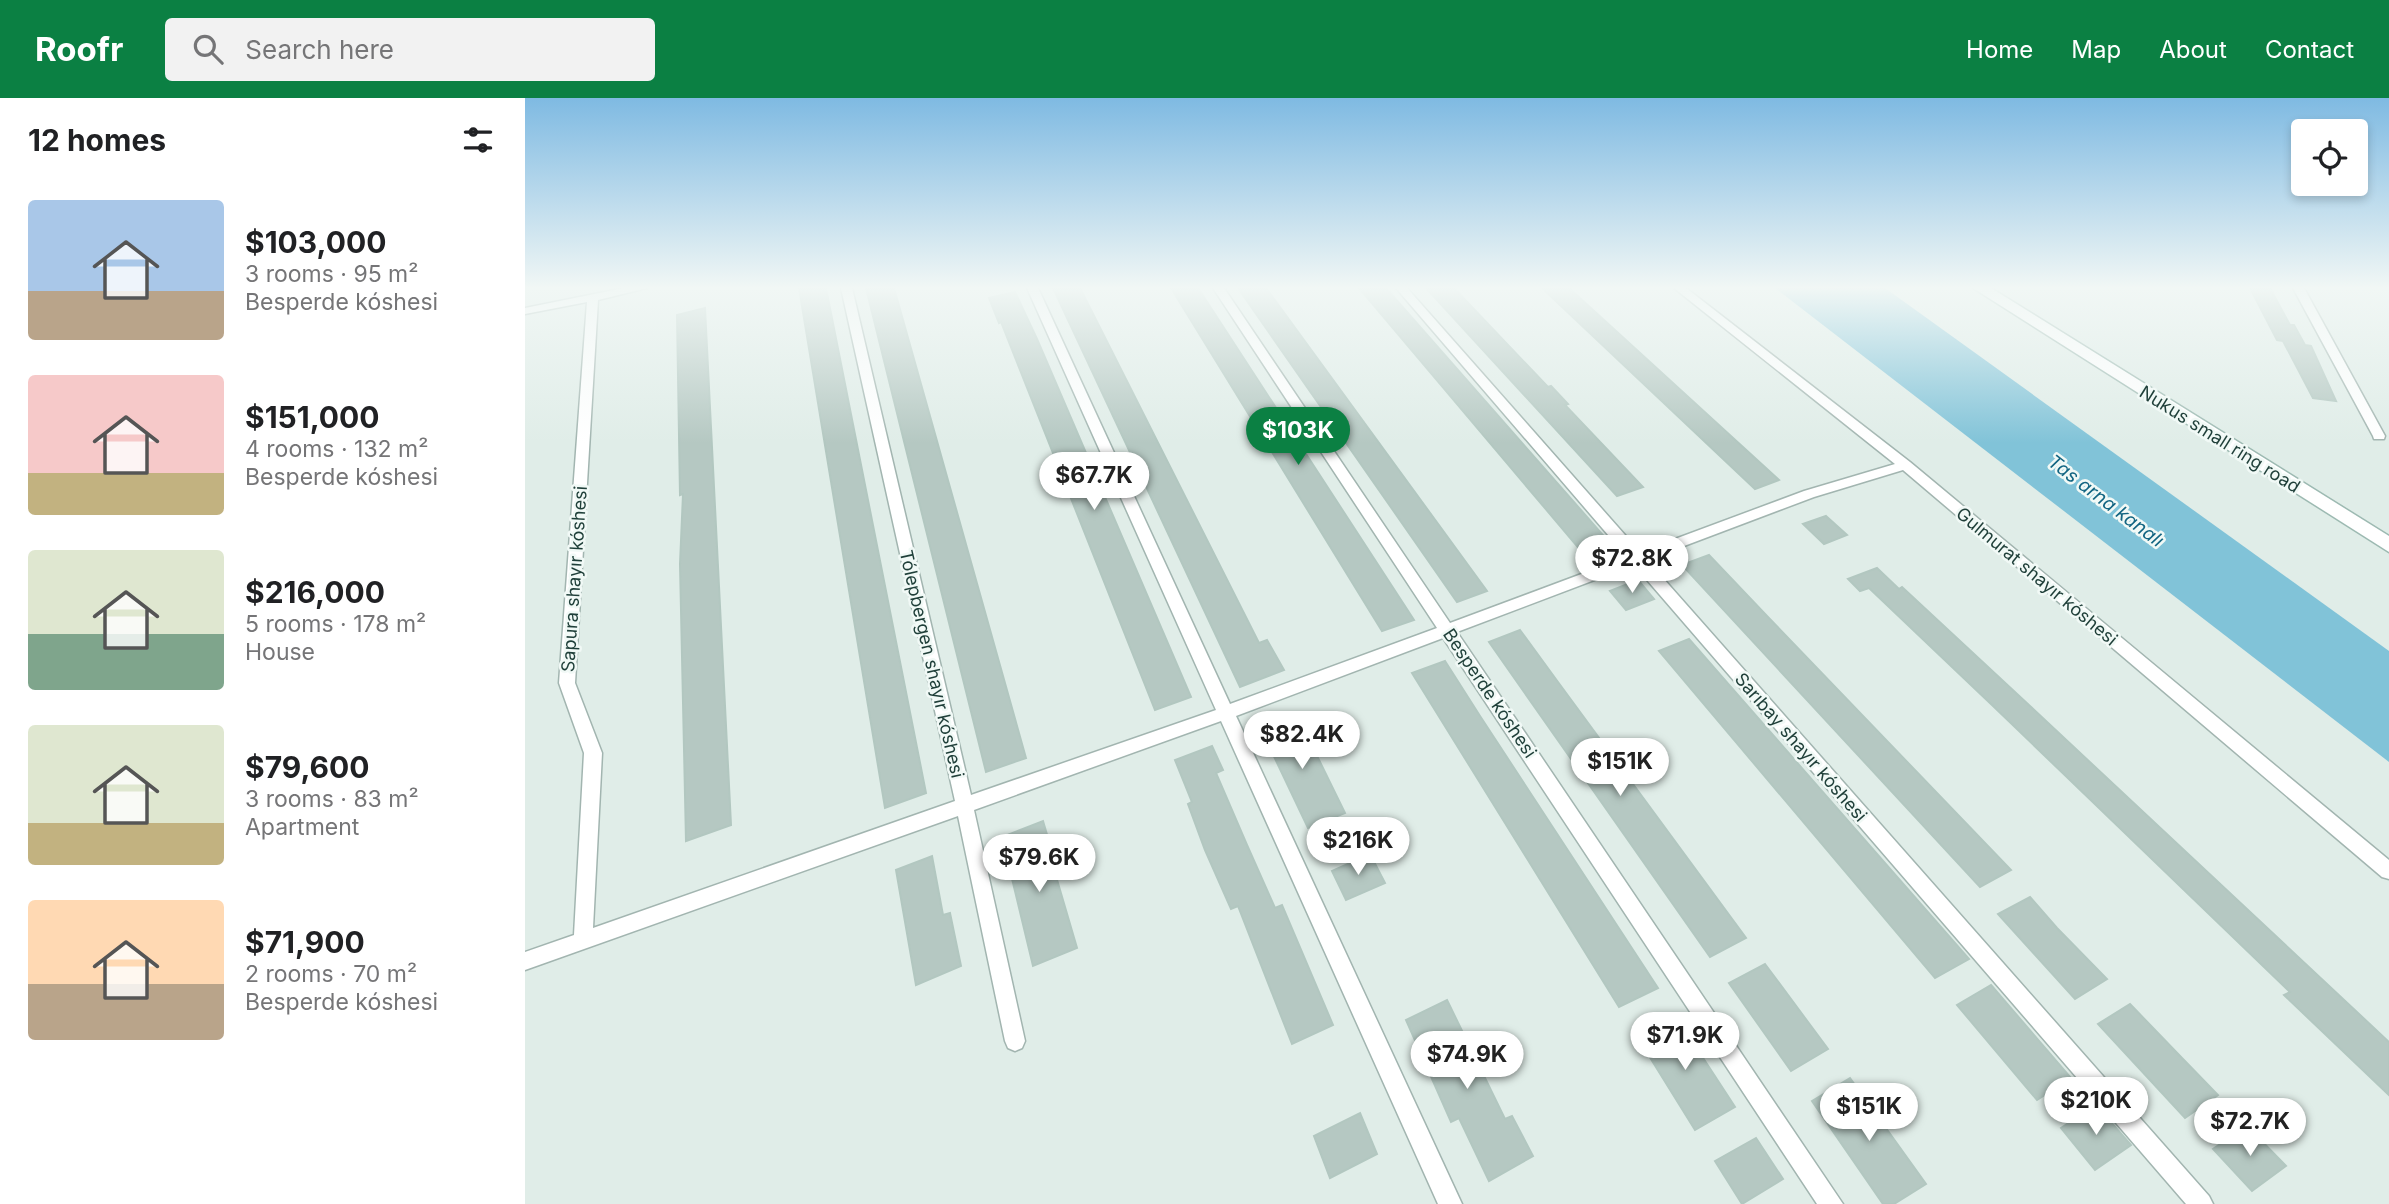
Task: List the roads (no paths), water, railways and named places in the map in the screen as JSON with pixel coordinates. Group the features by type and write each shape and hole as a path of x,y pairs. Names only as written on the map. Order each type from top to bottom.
{"main road":[{"name":"Nukus small ring road","path":"2062,340 2389,545"}],"street":[{"name":"Sapura shayır kóshesi","path":"583,941 593,753 567,684 590,340"},
{"name":"Tólepbergen shayır kóshesi","path":"858,340 965,807 1015,1041"},
{"path":"1056,340 1450,1204"},
{"name":"Besperde kóshesi","path":"1253,340 1831,1204"},
{"name":"Sarıbay shayır kóshesi","path":"1446,340 2201,1204"},
{"name":"Gulmurat shayır kóshesi","path":"1745,340 1905,465 2389,872"},
{"path":"2326,340 2379,436"},
{"path":"525,961 1226,713 1809,494 1905,465"}],"water":[{"name":"Tas arna kanalı","path":"1842,340 1957,340 2389,651 2389,762"}]}
